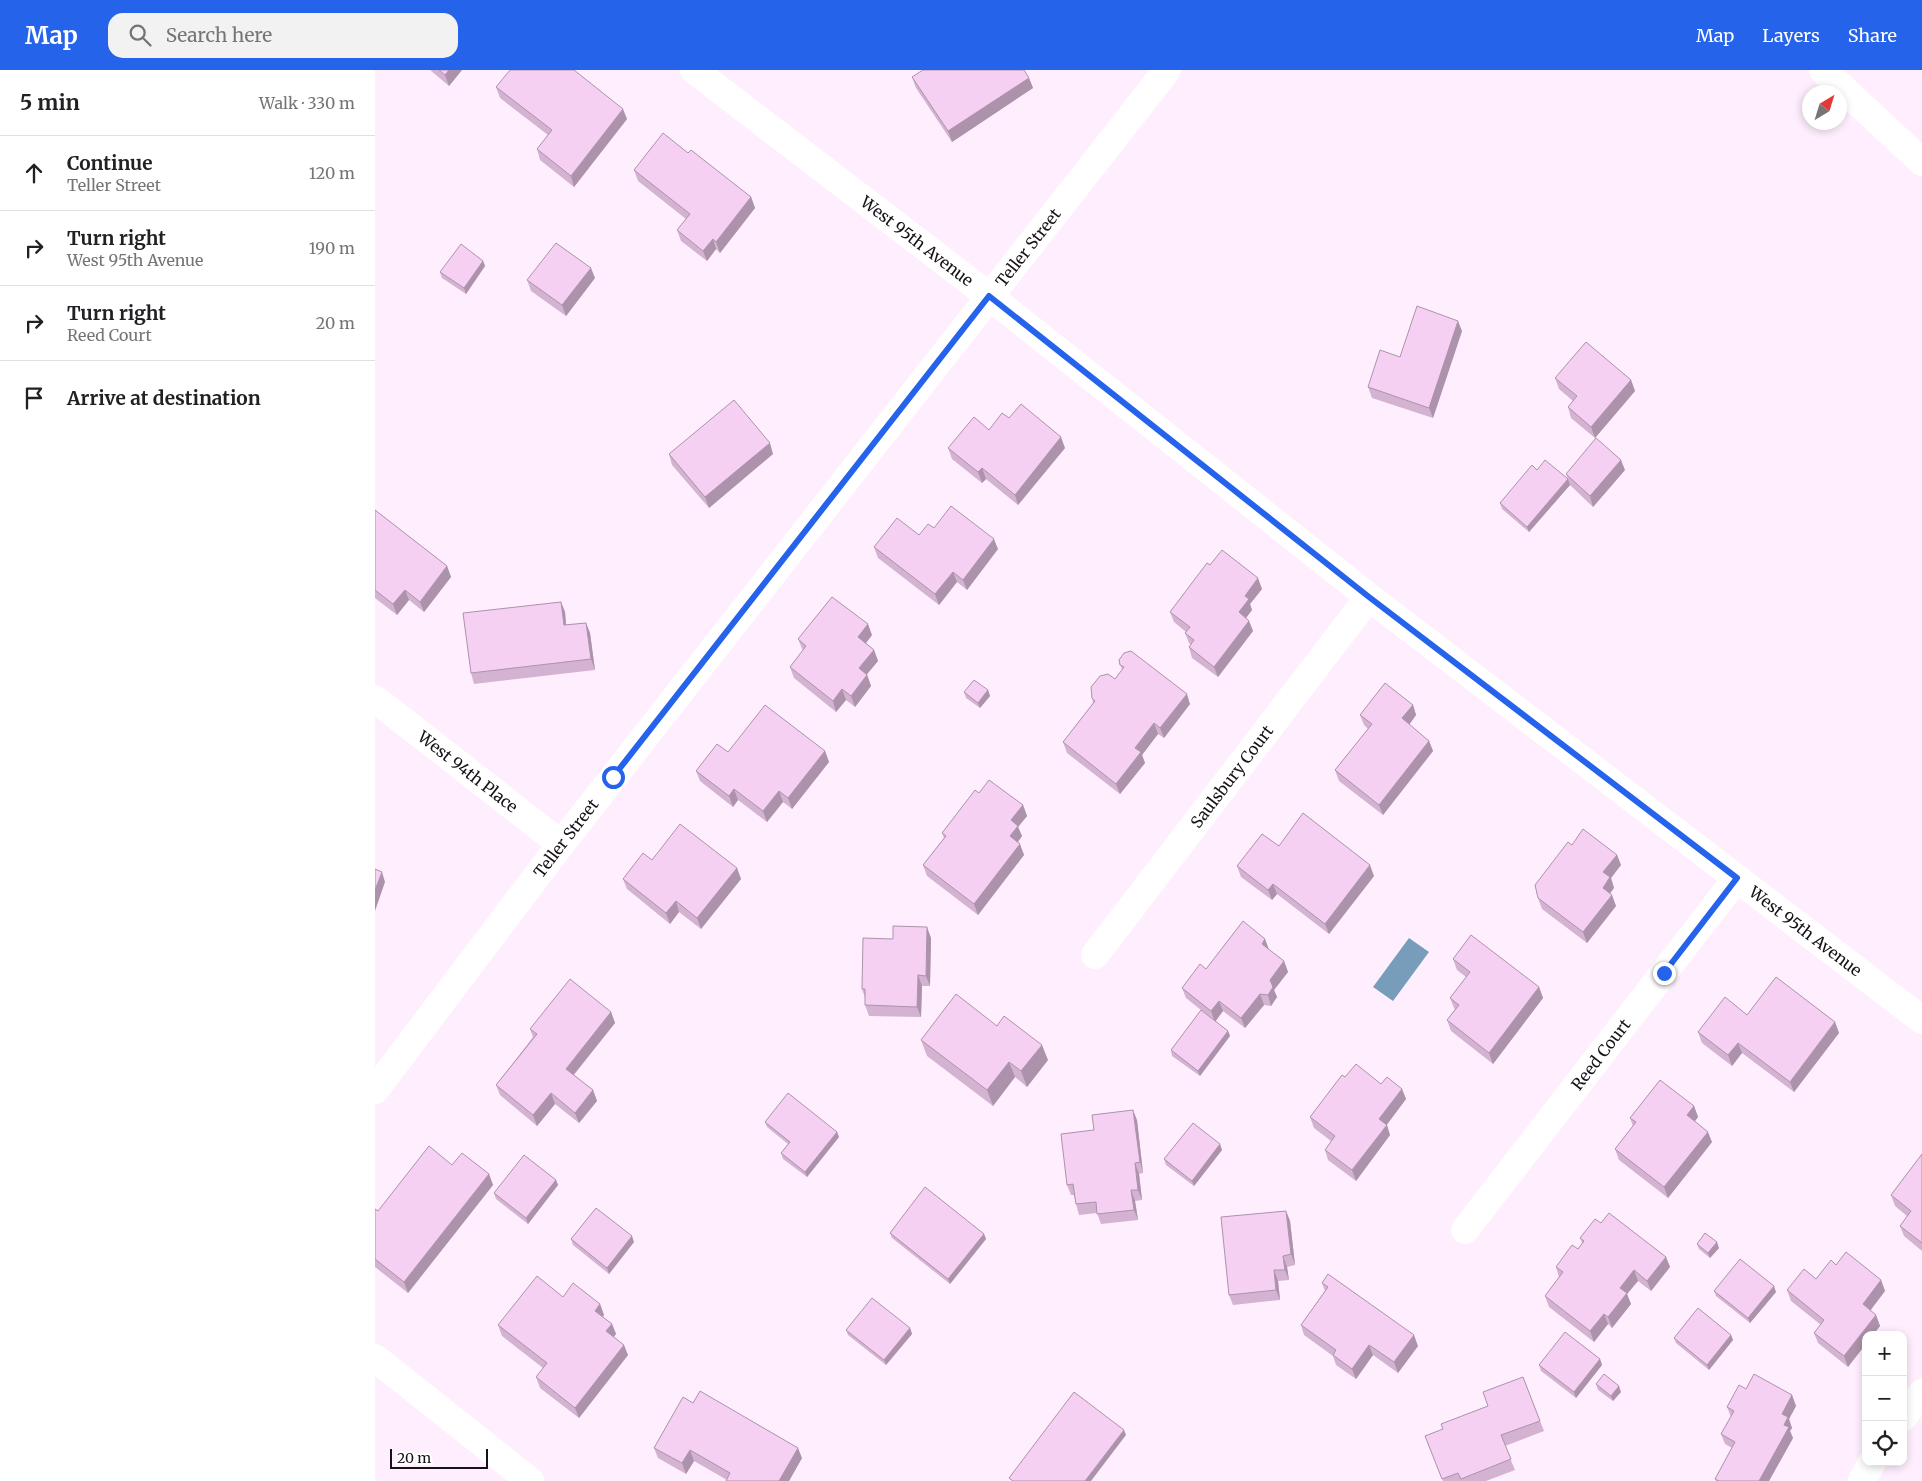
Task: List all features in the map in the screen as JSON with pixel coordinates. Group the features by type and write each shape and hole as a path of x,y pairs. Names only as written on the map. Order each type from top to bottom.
{"street":[{"name":"West 95th Avenue","path":"694,70 989,296 1369,597 1922,1020"},
{"name":"Teller Street","path":"375,1090 561,844 1167,70"},
{"path":"1823,70 1922,162"},
{"name":"Saulsbury Court","path":"1095,955 1369,597"},
{"name":"West 94th Place","path":"375,699 561,844"},
{"name":"Reed Court","path":"1465,1230 1737,878"},
{"path":"375,1358 530,1481"},
{"path":"1907,1413 1922,1393"},
{"path":"1862,1481 1870,1466"}],"water":[{"path":"1409,938 1429,952 1393,1001 1373,987"}],"building":[{"path":"439,70 449,70 445,75"},
{"path":"510,70 574,70 623,109 571,176 537,149 552,130 496,87"},
{"path":"923,70 1024,70 1029,78 948,131 912,77"},
{"path":"663,133 688,153 691,150 751,197 716,242 713,239 703,251 677,230 690,214 634,170"},
{"path":"556,243 591,268 562,305 527,280"},
{"path":"461,244 483,261 464,288 440,272"},
{"path":"1417,306 1458,321 1429,408 1368,387 1380,350 1400,357"},
{"path":"1586,342 1631,380 1591,427 1568,407 1577,396 1555,378"},
{"path":"734,400 770,443 705,497 669,454"},
{"path":"1021,404 1061,437 1015,495 982,468 978,472 948,448 974,417 989,430 1002,413 1009,418"},
{"path":"1596,438 1621,460 1590,496 1566,474"},
{"path":"1545,460 1568,479 1527,527 1500,503 1532,465 1537,470"},
{"path":"951,506 994,539 963,580 953,572 935,594 874,547 897,518 919,535 928,524 934,528"},
{"path":"375,510 447,566 420,602 405,590 393,604 375,590"},
{"path":"1222,550 1258,578 1245,596 1249,599 1239,612 1249,621 1214,667 1189,647 1194,640 1185,633 1190,627 1170,612 1207,563 1210,565"},
{"path":"832,597 868,624 858,637 874,650 859,668 867,675 851,696 842,689 833,701 790,667 806,646 798,639"},
{"path":"561,602 564,625 586,623 591,659 471,673 463,613"},
{"path":"1131,651 1187,694 1160,728 1154,723 1135,748 1141,752 1116,784 1063,742 1095,701 1092,698 1091,687 1100,676 1108,674 1115,679 1124,667 1120,665 1119,660 1124,653"},
{"path":"974,680 988,690 978,703 964,692"},
{"path":"1385,683 1413,705 1402,718 1429,741 1379,805 1335,770 1372,724 1360,715"},
{"path":"765,705 825,751 788,798 779,791 763,811 734,789 729,796 696,771 717,744 728,752"},
{"path":"989,780 1023,805 1011,820 1018,826 1010,836 1020,844 974,904 923,865 946,836 942,833 975,790 979,793"},
{"path":"1303,813 1370,865 1325,924 1273,884 1268,890 1237,866 1262,834 1279,846"},
{"path":"680,824 737,868 697,918 676,901 666,913 623,879 643,853 652,860"},
{"path":"1583,829 1617,855 1603,872 1610,877 1603,888 1612,895 1583,932 1538,898 1535,885 1568,842 1572,845"},
{"path":"375,869 382,872 375,890"},
{"path":"1243,921 1265,939 1262,944 1284,961 1270,980 1273,987 1268,995 1260,994 1241,1018 1219,1001 1211,1011 1182,988 1200,964 1206,969"},
{"path":"893,926 927,927 926,976 918,975 917,1007 865,1005 865,989 862,989 863,938 893,939"},
{"path":"1471,935 1539,987 1489,1053 1447,1020 1459,1005 1450,998 1470,972 1453,959"},
{"path":"1776,977 1835,1022 1790,1082 1738,1043 1728,1055 1698,1032 1725,997 1747,1015"},
{"path":"570,979 611,1012 566,1069 593,1090 575,1113 551,1093 533,1115 496,1085 537,1034 530,1029"},
{"path":"956,994 997,1026 1004,1016 1042,1045 1021,1071 1009,1062 987,1090 921,1040"},
{"path":"1201,1010 1228,1031 1198,1071 1171,1050"},
{"path":"1356,1064 1381,1084 1387,1077 1402,1089 1379,1119 1387,1125 1352,1170 1325,1150 1335,1136 1310,1117 1342,1075 1345,1077"},
{"path":"1660,1080 1694,1106 1687,1115 1708,1132 1664,1187 1615,1149 1636,1122 1630,1118"},
{"path":"788,1093 837,1132 805,1172 781,1153 790,1142 765,1122"},
{"path":"1133,1110 1140,1162 1135,1163 1138,1190 1131,1190 1134,1210 1097,1214 1096,1202 1076,1204 1073,1184 1067,1185 1061,1134 1094,1130 1092,1115"},
{"path":"1193,1123 1220,1144 1192,1181 1164,1159"},
{"path":"429,1146 452,1165 462,1153 489,1174 404,1282 375,1259 375,1209 378,1211"},
{"path":"1922,1154 1922,1243 1900,1226 1911,1211 1891,1195"},
{"path":"524,1155 556,1180 526,1218 494,1193"},
{"path":"925,1187 984,1234 948,1279 890,1233"},
{"path":"596,1208 632,1236 607,1268 571,1239"},
{"path":"1286,1211 1291,1254 1283,1256 1285,1270 1274,1270 1276,1290 1229,1295 1221,1217"},
{"path":"1609,1213 1666,1257 1647,1281 1634,1270 1620,1288 1627,1293 1608,1317 1604,1314 1590,1331 1545,1296 1563,1272 1556,1267 1572,1245 1578,1249 1584,1241 1580,1238 1595,1219 1601,1223"},
{"path":"1705,1233 1717,1242 1708,1253 1697,1244"},
{"path":"1846,1252 1881,1280 1863,1304 1876,1315 1844,1356 1814,1333 1824,1320 1787,1290 1804,1269 1816,1279 1831,1260 1836,1265"},
{"path":"1740,1259 1774,1286 1748,1318 1714,1291"},
{"path":"1328,1274 1414,1335 1394,1362 1369,1345 1352,1369 1333,1355 1336,1350 1301,1325 1328,1287 1322,1283"},
{"path":"537,1276 563,1297 573,1283 600,1304 595,1311 612,1324 606,1331 624,1345 575,1408 536,1377 547,1363 498,1325"},
{"path":"872,1298 910,1328 884,1360 846,1330"},
{"path":"1698,1308 1731,1335 1707,1365 1674,1338"},
{"path":"1565,1332 1600,1359 1574,1392 1539,1365"},
{"path":"1604,1374 1619,1386 1611,1396 1596,1384"},
{"path":"1754,1374 1792,1395 1782,1414 1788,1417 1784,1425 1789,1427 1759,1481 1719,1481 1715,1479 1735,1442 1721,1434 1734,1411 1727,1407 1739,1385 1746,1389"},
{"path":"1523,1377 1540,1421 1501,1435 1511,1459 1461,1479 1458,1473 1442,1479 1425,1436 1443,1429 1441,1424 1488,1406 1483,1392"},
{"path":"700,1391 798,1448 779,1481 726,1481 730,1473 690,1450 682,1463 654,1448 683,1397 693,1403"},
{"path":"1074,1392 1124,1430 1085,1481 1013,1481 1009,1478"}],"route":[{"path":"613,777 989,296 1369,597 1737,878 1664,973"}]}
